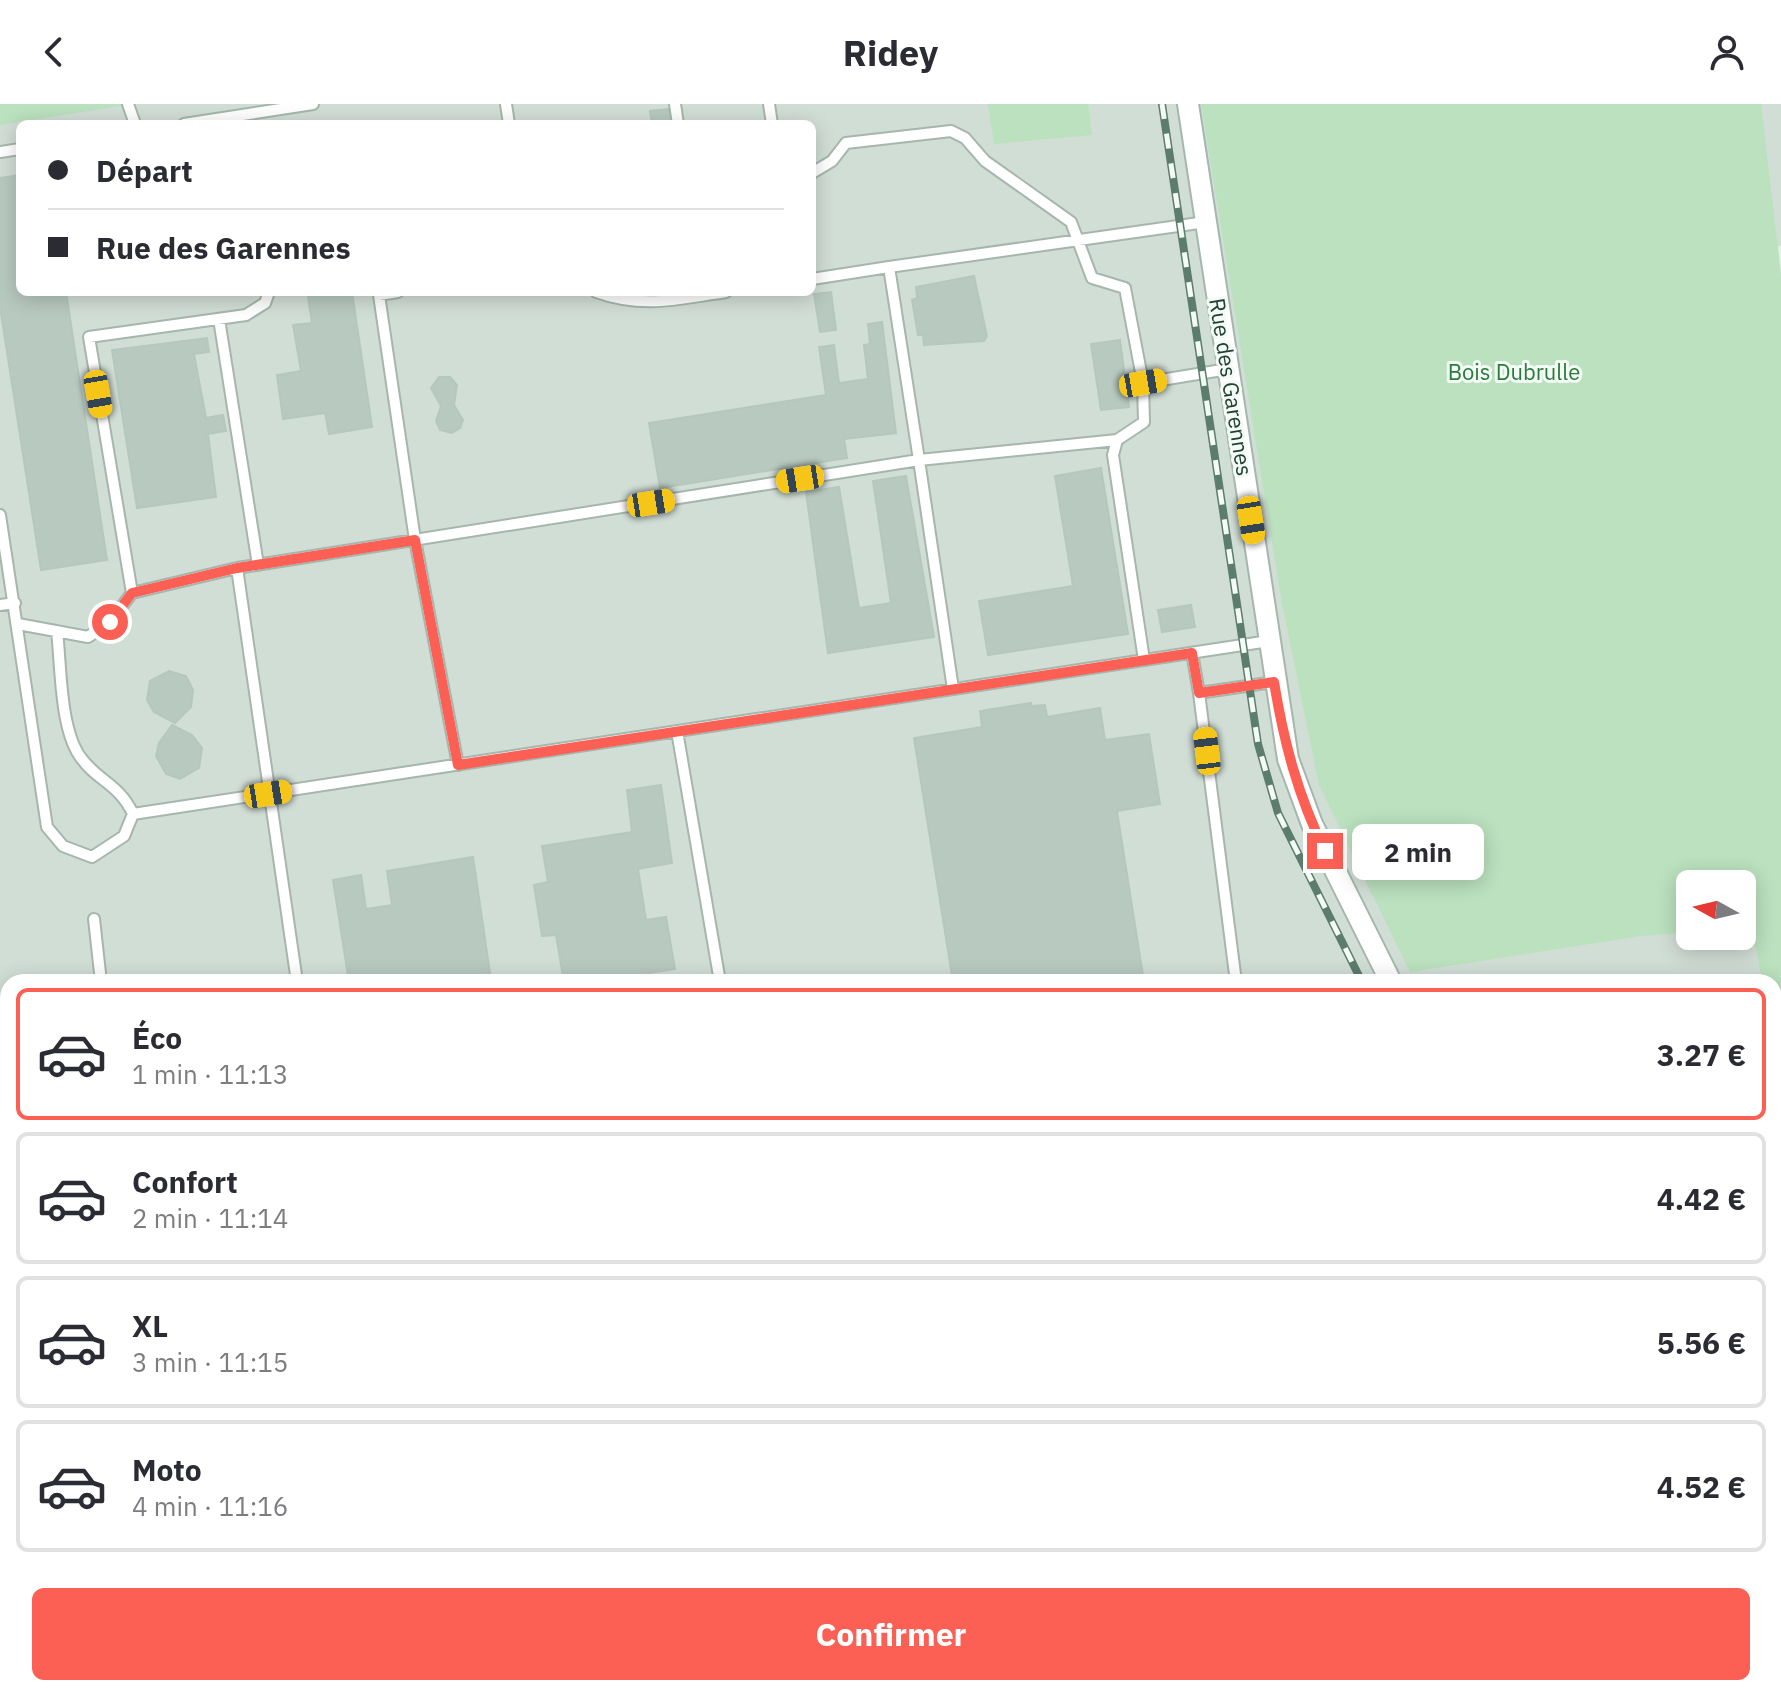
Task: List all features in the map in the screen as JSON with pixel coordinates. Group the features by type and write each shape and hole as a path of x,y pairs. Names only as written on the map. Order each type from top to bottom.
{"street":[{"name":"Rue des Garennes","path":"1188,104 1288,759 1299,795 1387,974"}],"lane":[{"path":"243,120 313,104"},
{"path":"18,624 88,637 110,622 132,593 237,568 919,460 1117,440 1144,422 1143,383 1125,288 1092,278 1085,267 1080,240 1071,222 985,161 965,138 951,131 846,143 832,161 816,171"},
{"path":"816,278 1206,222"},
{"path":"889,267 953,689"},
{"path":"132,593 89,337 246,315 265,303 268,296"},
{"path":"378,296 415,540 458,765"},
{"path":"607,296 645,304 691,296"},
{"path":"219,319 258,565"},
{"path":"1143,383 1228,369"},
{"path":"1117,440 1113,455 1144,660"},
{"path":"0,515 47,827 63,846 92,857 124,836 133,814 123,794 96,774 78,755 68,732 57,631"},
{"path":"237,568 296,974"},
{"path":"0,605 15,603"},
{"path":"133,814 1269,641"},
{"path":"1192,653 1235,974"},
{"path":"1199,693 1274,682"},
{"path":"677,731 719,974"},
{"path":"94,919 100,974"}],"shaded area":[{"path":"0,104 1781,104 1781,246 1770,248 1781,322 1781,974 0,974"}],"green space":[{"path":"0,104 133,104 16,120 0,125"},
{"path":"988,104 1088,104 1092,135 994,144"},
{"name":"Bois Dubrulle","path":"1201,104 1761,104 1781,274 1781,974 1761,974 1756,947 1756,870 1676,870 1676,933 1410,972 1319,785 1282,604"}],"building":[{"path":"668,109 669,120 651,120 650,111"},
{"path":"16,176 16,296 67,296 107,560 41,570 0,307 0,178"},
{"path":"974,276 987,336 984,341 924,345 923,335 918,335 912,300 917,298 916,287"},
{"path":"831,292 836,330 820,332 816,294"},
{"path":"353,296 372,427 329,434 325,413 283,419 277,375 301,371 293,325 312,323 308,297"},
{"path":"882,322 896,433 844,439 847,458 660,488 649,423 826,395 819,347 834,345 839,383 868,379 864,345 870,344 868,324"},
{"path":"207,338 209,352 194,354 206,418 223,415 226,431 208,434 216,497 137,508 112,350"},
{"path":"1120,340 1129,407 1101,410 1091,344"},
{"path":"439,377 450,377 457,385 454,405 463,420 460,428 452,433 440,430 436,421 441,406 431,388"},
{"path":"1101,468 1128,634 988,655 979,601 1073,586 1055,476"},
{"path":"906,476 934,637 828,653 806,492 839,487 859,608 891,603 873,481"},
{"path":"1191,605 1195,627 1162,632 1158,610"},
{"path":"169,671 186,676 193,690 191,707 175,723 154,712 147,700 150,681"},
{"path":"1031,703 1031,706 1045,705 1047,717 1100,708 1105,740 1149,734 1160,804 1117,811 1143,974 952,974 914,738 982,727 980,711"},
{"path":"172,725 192,735 202,748 199,768 180,779 166,774 156,756 159,743"},
{"path":"661,785 672,863 638,869 646,920 666,917 675,969 644,974 563,974 556,935 542,936 534,885 548,882 542,846 632,832 627,790"},
{"path":"473,857 490,973 348,974 333,880 361,875 366,909 392,905 387,871"}],"railway":[{"path":"1162,104 1258,744 1278,813 1358,974"}],"route":[{"path":"110,622 132,593 237,568 415,540 458,765 1192,653 1199,693 1274,682 1288,759 1299,795 1325,851"}]}
